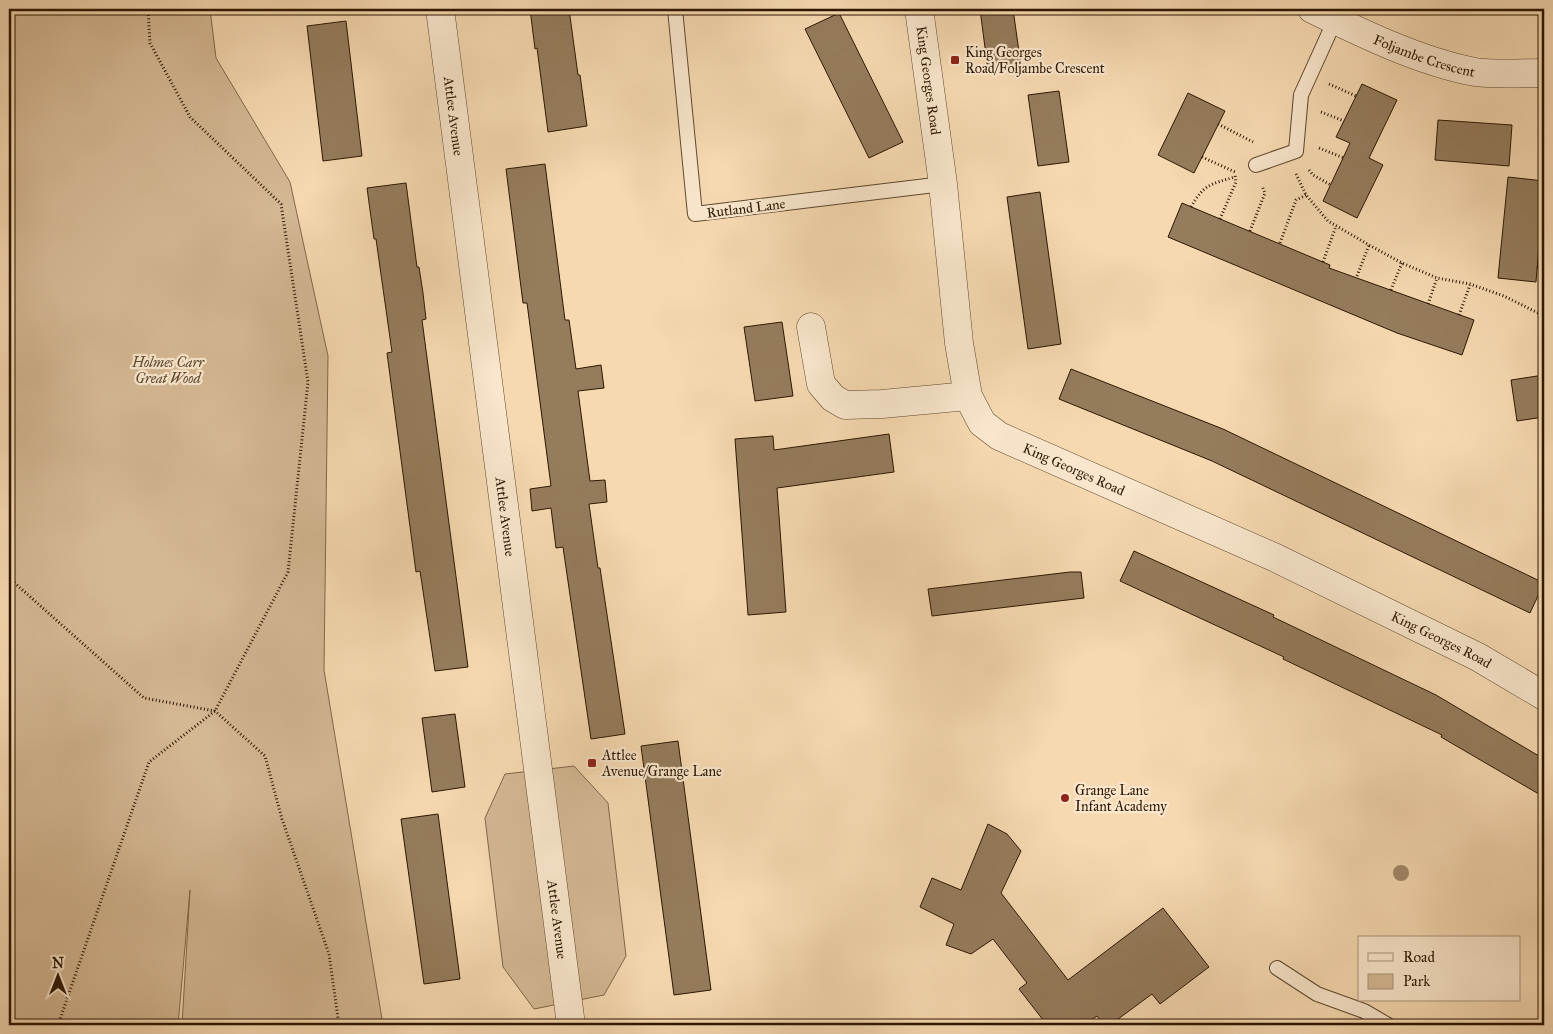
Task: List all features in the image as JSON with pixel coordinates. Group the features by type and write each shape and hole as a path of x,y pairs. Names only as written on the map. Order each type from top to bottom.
{"street":[{"name":"Attlee Avenue","path":"440,9 571,1025"},
{"name":"King Georges Road","path":"919,9 943,184 959,343 968,396 982,423 998,436 1276,558 1478,656 1544,696"},
{"name":"Foljambe Crescent","path":"1323,14 1362,34 1431,60 1476,72 1544,73"},
{"path":"811,327 821,384 832,398 845,405 882,404 968,396"}],"lane":[{"name":"Rutland Lane","path":"676,9 695,214 943,184"},
{"path":"1262,162 1296,151 1301,95 1310,75 1323,14"},
{"path":"1277,968 1317,994 1364,1011 1388,1025"}],"path":[{"path":"58,1025 149,762 215,711 288,572 308,382 282,204 190,118 150,43 148,9"},
{"path":"1310,75 1356,96"},
{"path":"1218,124 1265,148 1262,162 1265,193 1250,231"},
{"path":"1287,154 1306,195 1328,221 1402,263 1437,278 1470,284 1504,296 1544,316"},
{"path":"1202,157 1234,174 1236,182 1220,219"},
{"path":"1191,207 1198,194 1209,185 1262,162"},
{"path":"1280,243 1296,200 1306,195"},
{"path":"1323,262 1336,226"},
{"path":"1357,276 1369,245"},
{"path":"1391,290 1402,263"},
{"path":"1537,267 1544,268"},
{"path":"1428,304 1437,278"},
{"path":"1459,314 1470,284"},
{"path":"9,578 144,698 215,711 265,756 282,819 329,954 339,1025"}],"green space":[{"name":"Holmes Carr Great Wood","path":"9,9 210,9 216,58 290,182 328,356 324,670 383,1025 182,1025 190,890 178,1025 9,1025"},
{"path":"574,766 608,803 626,956 604,995 534,1009 503,967 485,818 505,774"}],"building":[{"path":"530,9 569,9 587,126 548,132"},
{"path":"980,9 1013,9 1021,66 988,71"},
{"path":"839,13 903,142 869,158 805,29"},
{"path":"346,21 362,156 323,161 307,26"},
{"path":"1362,84 1397,100 1369,158 1383,165 1357,218 1323,201 1350,143 1336,137"},
{"path":"1059,91 1069,162 1038,166 1028,95"},
{"path":"1188,93 1225,111 1194,173 1158,155"},
{"path":"1438,120 1512,125 1509,166 1435,160"},
{"path":"545,164 565,320 569,320 576,369 601,365 604,388 578,391 590,481 605,480 607,502 589,504 625,734 591,739 563,547 556,548 551,508 532,511 530,489 551,486 527,303 523,303 506,169"},
{"path":"1508,177 1544,181 1536,282 1498,278"},
{"path":"406,183 417,267 419,267 423,293 426,319 422,320 468,667 435,671 420,571 416,572 387,353 392,352 367,188"},
{"path":"1040,192 1061,344 1028,349 1007,197"},
{"path":"1182,203 1330,265 1329,268 1474,320 1462,355 1397,333 1168,237"},
{"path":"782,322 793,396 755,401 744,327"},
{"path":"1071,369 1223,429 1544,583 1530,613 1212,461 1059,399"},
{"path":"1544,375 1544,417 1517,421 1511,380"},
{"path":"889,434 894,472 777,488 786,612 748,615 735,439 773,436 774,450"},
{"path":"1134,551 1274,615 1273,617 1436,695 1544,759 1544,797 1441,737 1442,735 1283,659 1284,657 1120,581"},
{"path":"1081,572 1084,598 932,616 928,589"},
{"path":"455,714 465,787 432,792 422,718"},
{"path":"678,741 711,990 674,995 641,746"},
{"path":"438,814 460,979 424,984 401,819"},
{"path":"988,824 1007,834 1021,851 1001,893 1068,980 1163,908 1209,967 1160,1004 1152,994 1110,1025 1104,1025 1097,1016 1084,1025 1047,1025 1019,989 1027,983 993,939 971,954 946,945 954,924 920,907 932,878 961,890"}],"place":[{"name":"King Georges Road/Foljambe Crescent","path":"955,60"},
{"name":"Attlee Avenue/Grange Lane","path":"592,763"},
{"name":"Grange Lane Infant Academy","path":"1065,798"}]}
